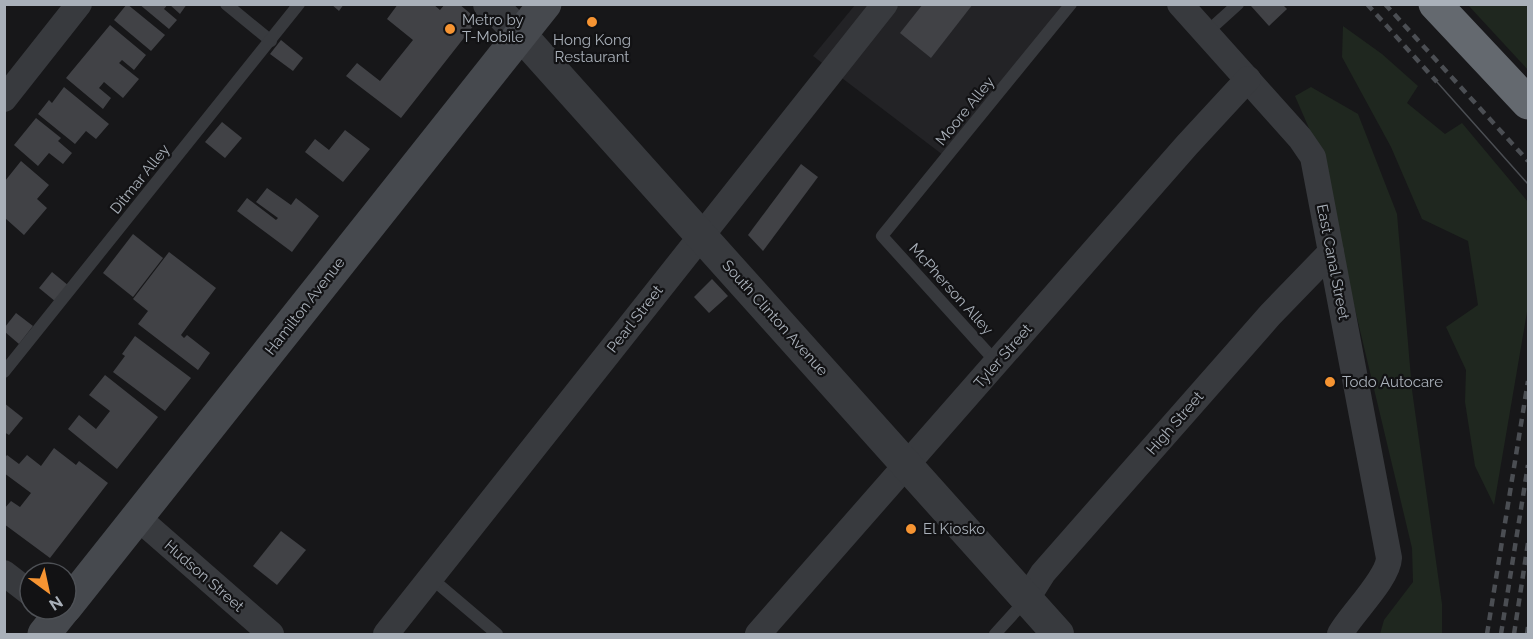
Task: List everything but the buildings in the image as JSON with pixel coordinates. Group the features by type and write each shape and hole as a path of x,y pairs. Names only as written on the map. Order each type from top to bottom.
{"highway":[{"path":"1436,4 1528,103"}],"main road":[{"name":"Hamilton Avenue","path":"78,590 545,4"}],"street":[{"path":"4,99 79,4"},
{"name":"South Clinton Avenue","path":"489,4 521,35 625,154 701,235 1058,634"},
{"name":"Pearl Street","path":"386,634 885,4"},
{"name":"East Canal Street","path":"1180,4 1300,138 1313,158 1389,565 1340,634"},
{"name":"Tyler Street","path":"758,634 1187,145 1248,79"},
{"name":"High Street","path":"1026,600 1043,573 1270,315 1331,252"},
{"name":"Hudson Street","path":"137,518 271,634"},
{"path":"4,573 18,584"}],"lane":[{"path":"226,4 271,41"},
{"name":"Ditmar Alley","path":"4,372 299,4"},
{"name":"Moore Alley","path":"882,236 1071,4"},
{"path":"1206,33 1238,4"},
{"name":"McPherson Alley","path":"882,236 998,363"},
{"path":"431,578 496,634"},
{"path":"995,634 1026,600"}],"shaded area":[{"path":"855,5 1069,5 943,155 813,56"},
{"path":"1468,5 1528,5 1528,70"},
{"path":"1343,26 1382,54 1418,86 1407,103 1445,134 1462,123 1528,202 1528,306 1494,505 1475,466 1465,402 1466,370 1446,327 1478,305 1468,241 1422,219 1391,147 1342,57"},
{"path":"1311,87 1358,114 1397,214 1412,390 1442,604 1442,634 1380,634 1384,620 1413,582 1412,548 1315,142 1295,96"}],"tram line":[{"path":"1437,82 1528,184"}],"railway":[{"path":"1367,4 1437,82"},
{"path":"1385,4 1528,161"},
{"path":"1487,634 1528,381"},
{"path":"1501,634 1528,465"},
{"path":"1514,634 1528,543"},
{"path":"1527,634 1528,627"}],"place":[{"name":"Hong Kong Restaurant","path":"592,22"},
{"name":"Metro by T-Mobile","path":"450,29"},
{"name":"Todo Autocare","path":"1330,382"},
{"name":"El Kiosko","path":"911,529"}]}
